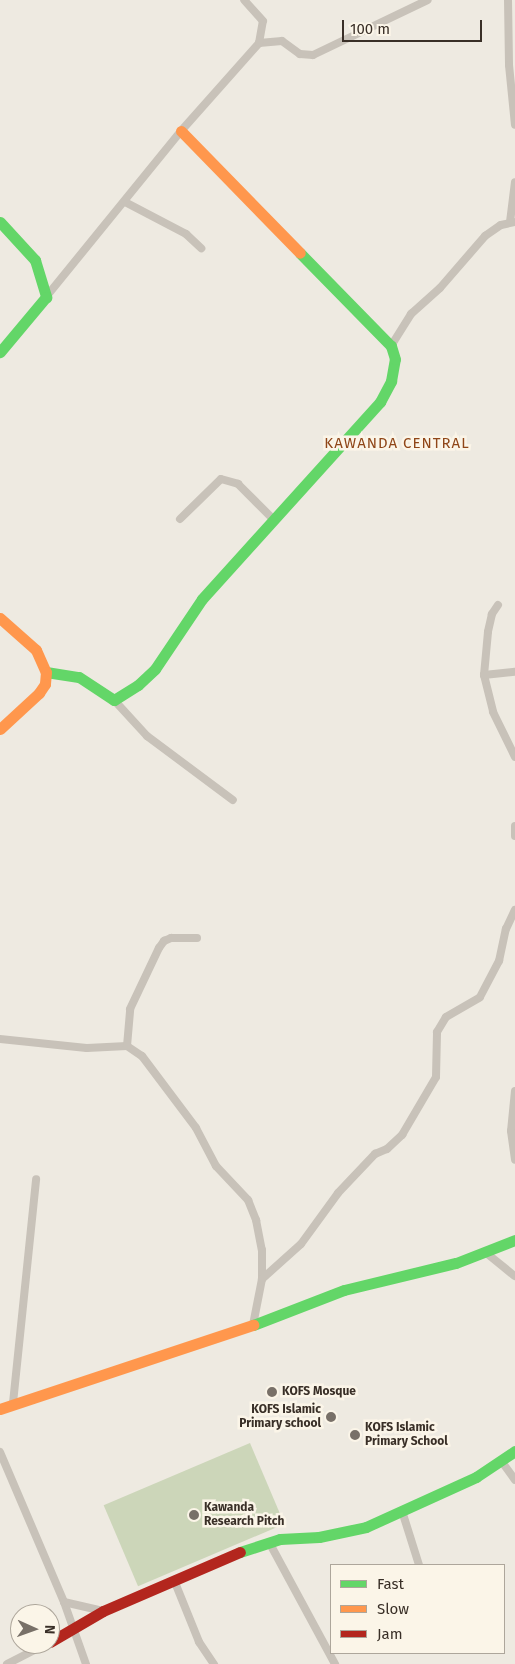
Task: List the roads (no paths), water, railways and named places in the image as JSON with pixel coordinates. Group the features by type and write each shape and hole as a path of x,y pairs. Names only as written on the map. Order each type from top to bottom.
{"street":[{"path":"0,352 125,202 181,130 259,43 263,21 244,0"},
{"path":"403,0 407,8"},
{"path":"259,43 282,41 300,54 313,56 371,30 407,8 428,0"},
{"path":"508,0 509,65 515,126"},
{"path":"114,700 155,669 189,616 380,402 392,381 395,359 390,346 181,130"},
{"path":"390,346 411,314 440,288 485,236 512,222 515,182"},
{"path":"125,202 186,234 202,248"},
{"path":"0,222 35,260 46,297"},
{"path":"180,518 221,479 238,484 273,520"},
{"path":"498,605 492,614 488,632 484,675 494,712 515,757"},
{"path":"0,618 36,650 46,672 45,684 39,693 0,728"},
{"path":"46,672 79,677 114,700 147,736 233,800"},
{"path":"484,675 515,672"},
{"path":"515,826 515,836"},
{"path":"262,1279 311,1233 338,1192 375,1154 387,1149 402,1135 436,1077 437,1032 446,1017 480,997 499,961 506,929 515,910"},
{"path":"127,1046 130,1008 159,948 164,941 171,938 197,938"},
{"path":"0,1039 88,1048 127,1046 142,1056 196,1128 216,1166 248,1200 259,1230 262,1279 253,1325"},
{"path":"515,1091 511,1131 515,1156"},
{"path":"13,1403 36,1179"},
{"path":"0,1409 13,1403 253,1325 344,1290 456,1263 515,1240"},
{"path":"485,1252 515,1276"},
{"path":"60,1637 103,1611 268,1542 353,1531 402,1511 502,1462 515,1451"},
{"path":"0,1452 64,1602 86,1664"},
{"path":"502,1462 515,1480"},
{"path":"402,1511 419,1564"},
{"path":"268,1542 335,1664"},
{"path":"174,1580 199,1642 214,1664"},
{"path":"64,1602 103,1611"},
{"path":"7,1664 26,1654"}],"place":[{"name":"KOFS Mosque","path":"272,1392"},
{"name":"KOFS Islamic Primary school","path":"331,1417"},
{"name":"KOFS Islamic Primary School","path":"355,1435"},
{"name":"Kawanda Research Pitch","path":"194,1515"}],"district":[{"name":"KAWANDA CENTRAL","path":"397,444"}]}
